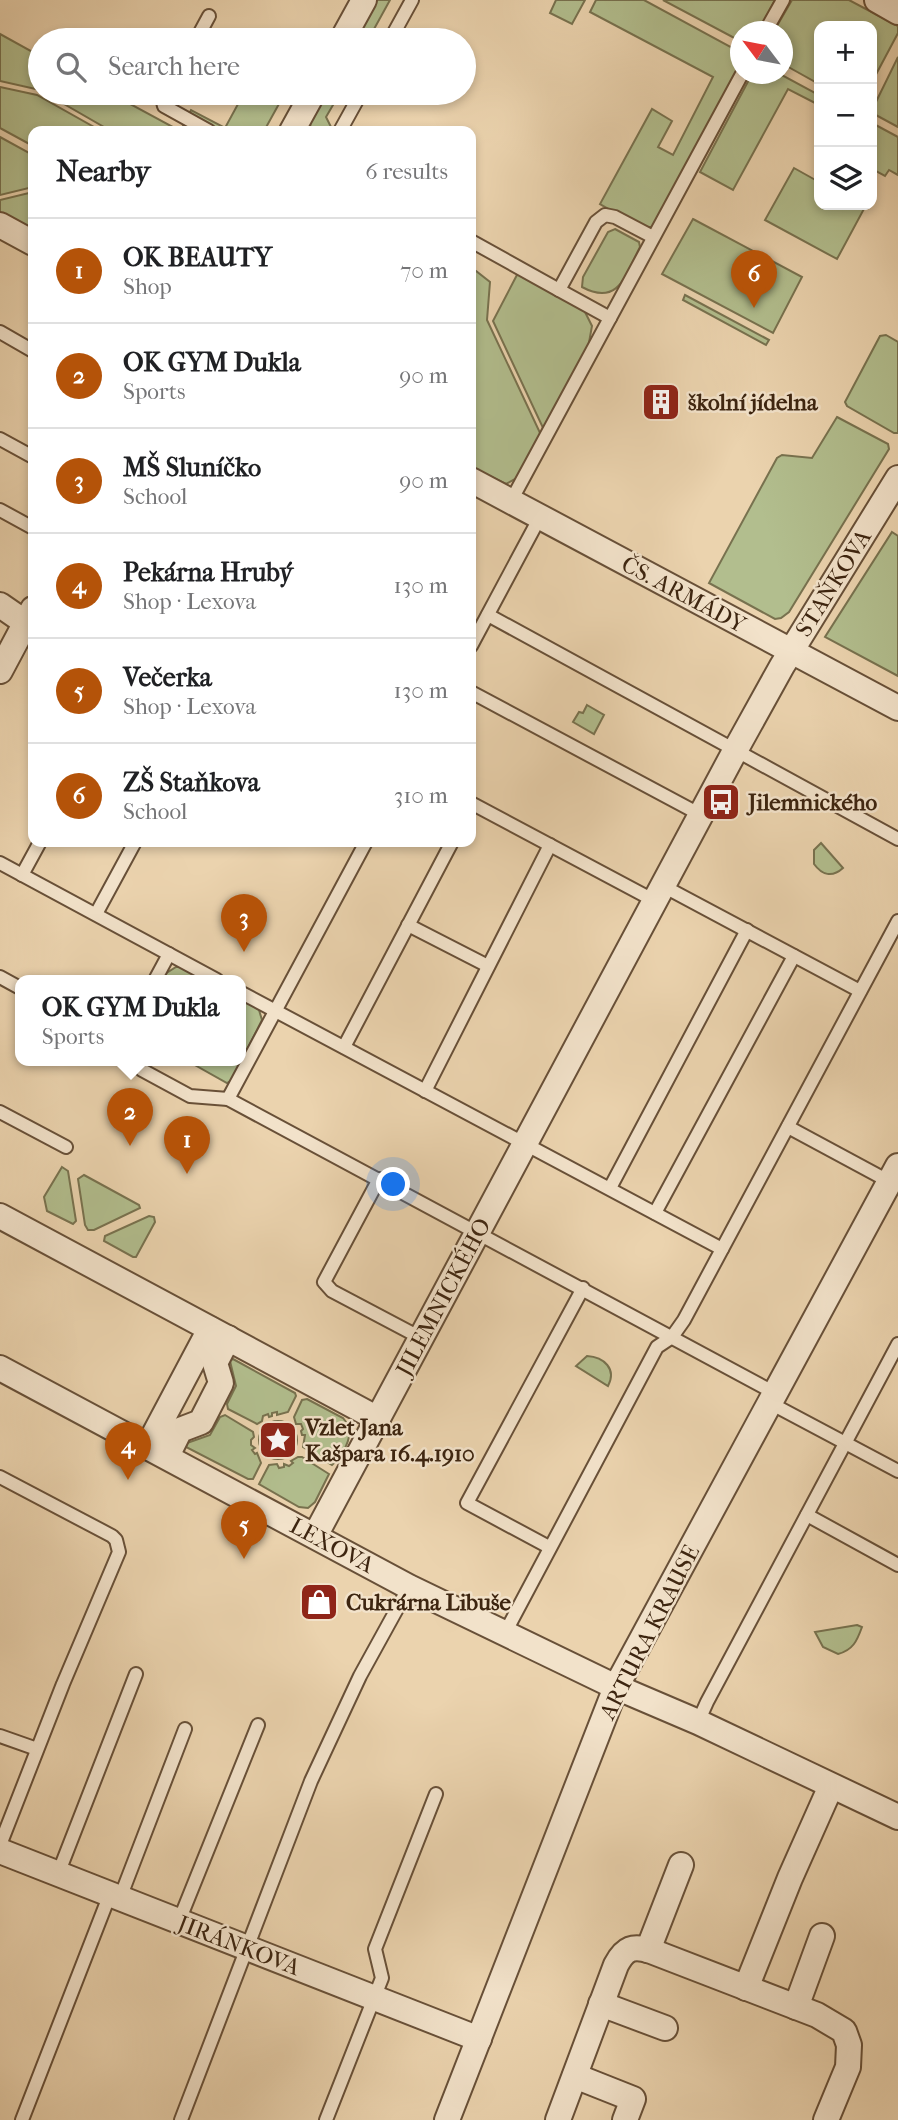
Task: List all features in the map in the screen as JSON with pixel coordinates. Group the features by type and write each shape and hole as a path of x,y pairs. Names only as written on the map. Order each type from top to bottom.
{"street":[{"path":"349,28 364,0"},
{"path":"295,126 306,105"},
{"path":"0,225 28,240"},
{"name":"STAŇKOVA","path":"791,652 891,505 898,478"},
{"name":"ČS. ARMÁDY","path":"476,483 898,708"},
{"path":"0,606 28,616"},
{"path":"0,671 28,618"},
{"name":"JILEMNICKÉHO","path":"315,1536 736,749 791,652"},
{"name":"ARTURA KRAUSE","path":"447,2120 617,1687 895,1178"},
{"path":"0,1216 378,1419"},
{"path":"157,1451 180,1430 201,1422 221,1382 215,1363 219,1334"},
{"path":"157,1451 219,1334"},
{"name":"LEXOVA","path":"0,1368 409,1587 617,1687 898,1816"},
{"path":"746,1988 790,1878 831,1786"},
{"name":"JIRÁNKOVA","path":"0,1851 479,2039"},
{"path":"648,1950 681,1865"},
{"path":"796,2007 822,1936"},
{"path":"558,2120 616,1965 625,1950 632,1947 648,1950 796,2007 831,2022 844,2031 848,2038 850,2055 848,2067 826,2120"},
{"path":"601,2004 665,2028"},
{"path":"575,2076 633,2099 625,2120"}],"lane":[{"path":"397,28 412,0"},
{"path":"771,21 783,0"},
{"path":"202,28 209,16"},
{"path":"511,501 737,84"},
{"path":"164,105 200,126"},
{"path":"343,126 354,105"},
{"path":"559,290 596,222 605,215 615,217 653,237"},
{"path":"476,244 610,318"},
{"path":"0,332 28,348"},
{"path":"0,439 28,454"},
{"path":"0,510 28,525"},
{"path":"476,637 540,517"},
{"path":"488,615 898,839"},
{"path":"476,695 701,815"},
{"path":"476,807 550,845 747,930 860,991"},
{"path":"425,1091 550,845"},
{"path":"22,875 37,847"},
{"path":"96,914 132,847"},
{"path":"246,1065 363,847"},
{"path":"344,1047 449,847"},
{"path":"0,863 208,975"},
{"path":"505,1633 657,1347 672,1337 722,1249 898,921"},
{"path":"408,925 488,966"},
{"path":"610,1188 747,930"},
{"path":"158,975 169,954"},
{"path":"655,1213 794,956"},
{"path":"246,995 722,1249"},
{"path":"139,1066 190,1096 228,1098 672,1337 846,1443 898,1471"},
{"path":"228,1098 245,1066"},
{"path":"0,1112 66,1147"},
{"path":"788,1127 895,1178"},
{"path":"379,1179 324,1283 332,1291 421,1338"},
{"path":"549,1547 467,1503 583,1288"},
{"path":"698,1722 706,1702 898,1344"},
{"path":"0,1478 112,1536 119,1547 0,1845"},
{"path":"807,1515 898,1564"},
{"path":"181,2120 311,1781 360,1676 409,1587"},
{"path":"58,1874 136,1674"},
{"path":"179,1922 258,1725"},
{"path":"22,2120 185,1729"},
{"path":"0,1736 37,1749"},
{"path":"326,2120 382,1978 375,1949 436,1794"}],"green space":[{"path":"377,0 390,0 375,28 362,28"},
{"path":"556,0 585,0 572,24 550,13"},
{"path":"596,0 644,0 730,47 730,84 654,227 640,227 600,204 652,109 672,121 658,147 673,155 713,77 590,12"},
{"path":"663,0 775,0 764,21 730,21 730,36"},
{"path":"792,0 849,0 898,26 898,33 877,73 877,21 814,21 814,81 793,70 793,21 780,21"},
{"path":"0,34 28,49 28,87 0,81"},
{"path":"898,57 898,127 877,116 877,100"},
{"path":"793,81 814,92 814,102 788,89 733,190 700,172 747,84 793,84"},
{"path":"0,87 28,93 28,105 55,105 92,126 28,126 28,143 0,128"},
{"path":"66,105 132,105 171,126 102,126"},
{"path":"237,105 278,105 267,126 226,126"},
{"path":"320,105 333,105 326,117 330,126 310,126"},
{"path":"191,110 221,126 207,126 188,116"},
{"path":"877,126 898,137 898,175 889,170 885,176 877,172"},
{"path":"0,137 28,152 28,188 0,195"},
{"path":"794,168 814,179 814,210 863,210 837,259 765,220"},
{"path":"28,193 28,230 0,215 0,200"},
{"path":"693,219 802,277 773,333 662,274"},
{"path":"615,229 639,242 640,247 625,277 620,285 605,293 582,287 583,277 608,232"},
{"path":"476,271 490,282 487,320 541,435 517,478 506,484 476,469"},
{"path":"518,273 584,310 592,326 588,348 544,430 493,321"},
{"path":"685,295 769,340 766,345 683,300"},
{"path":"886,335 898,342 898,433 847,406 845,402 880,336"},
{"path":"837,417 888,444 889,449 789,612 775,619 709,583 777,458 782,455 812,458"},
{"path":"892,532 898,536 898,676 825,637"},
{"path":"587,705 604,715 594,734 573,722"},
{"path":"821,843 843,868 835,873 820,871 814,864 814,850"},
{"path":"176,967 183,967 198,975 164,975"},
{"path":"246,1001 259,1010 262,1020 246,1052"},
{"path":"197,1066 239,1066 232,1080 227,1083"},
{"path":"62,1167 68,1171 76,1221 73,1224 47,1211 44,1197"},
{"path":"84,1175 140,1208 94,1230 88,1230 78,1179"},
{"path":"149,1216 154,1217 155,1222 136,1257 104,1241 105,1236"},
{"path":"587,1356 603,1361 610,1369 608,1386 576,1366"},
{"path":"233,1359 295,1393 288,1412 277,1415 277,1412 272,1413 269,1417 268,1414 257,1424 228,1409 227,1404 236,1386 230,1361"},
{"path":"307,1399 343,1418 349,1426 345,1447 332,1465 303,1447 305,1435 302,1435 301,1424 296,1424 294,1417 302,1400"},
{"path":"225,1415 253,1432 251,1445 255,1448 252,1450 257,1453 261,1463 253,1479 248,1479 186,1447 187,1443 210,1435 220,1417"},
{"path":"278,1421 291,1427 297,1440 291,1453 278,1459 265,1453 259,1440 265,1427"},
{"path":"298,1457 329,1474 315,1502 308,1508 299,1507 259,1484 269,1465 277,1464 279,1468 284,1467 284,1464 289,1466 293,1463 291,1461"},
{"path":"857,1625 862,1627 856,1641 838,1654 823,1647 815,1632"}],"place":[{"name":"ZŠ Staňkova","path":"754,308"},
{"name":"školní jídelna","path":"661,402"},
{"name":"Jilemnického","path":"721,802"},
{"name":"MŠ Sluníčko","path":"244,952"},
{"name":"OK GYM Dukla","path":"130,1146"},
{"name":"OK BEAUTY","path":"187,1174"},
{"name":"Vzlet Jana Kašpara 16.4.1910","path":"278,1440"},
{"name":"Pekárna Hrubý","path":"128,1480"},
{"name":"Večerka","path":"244,1559"},
{"name":"Cukrárna Libuše","path":"319,1602"}]}
